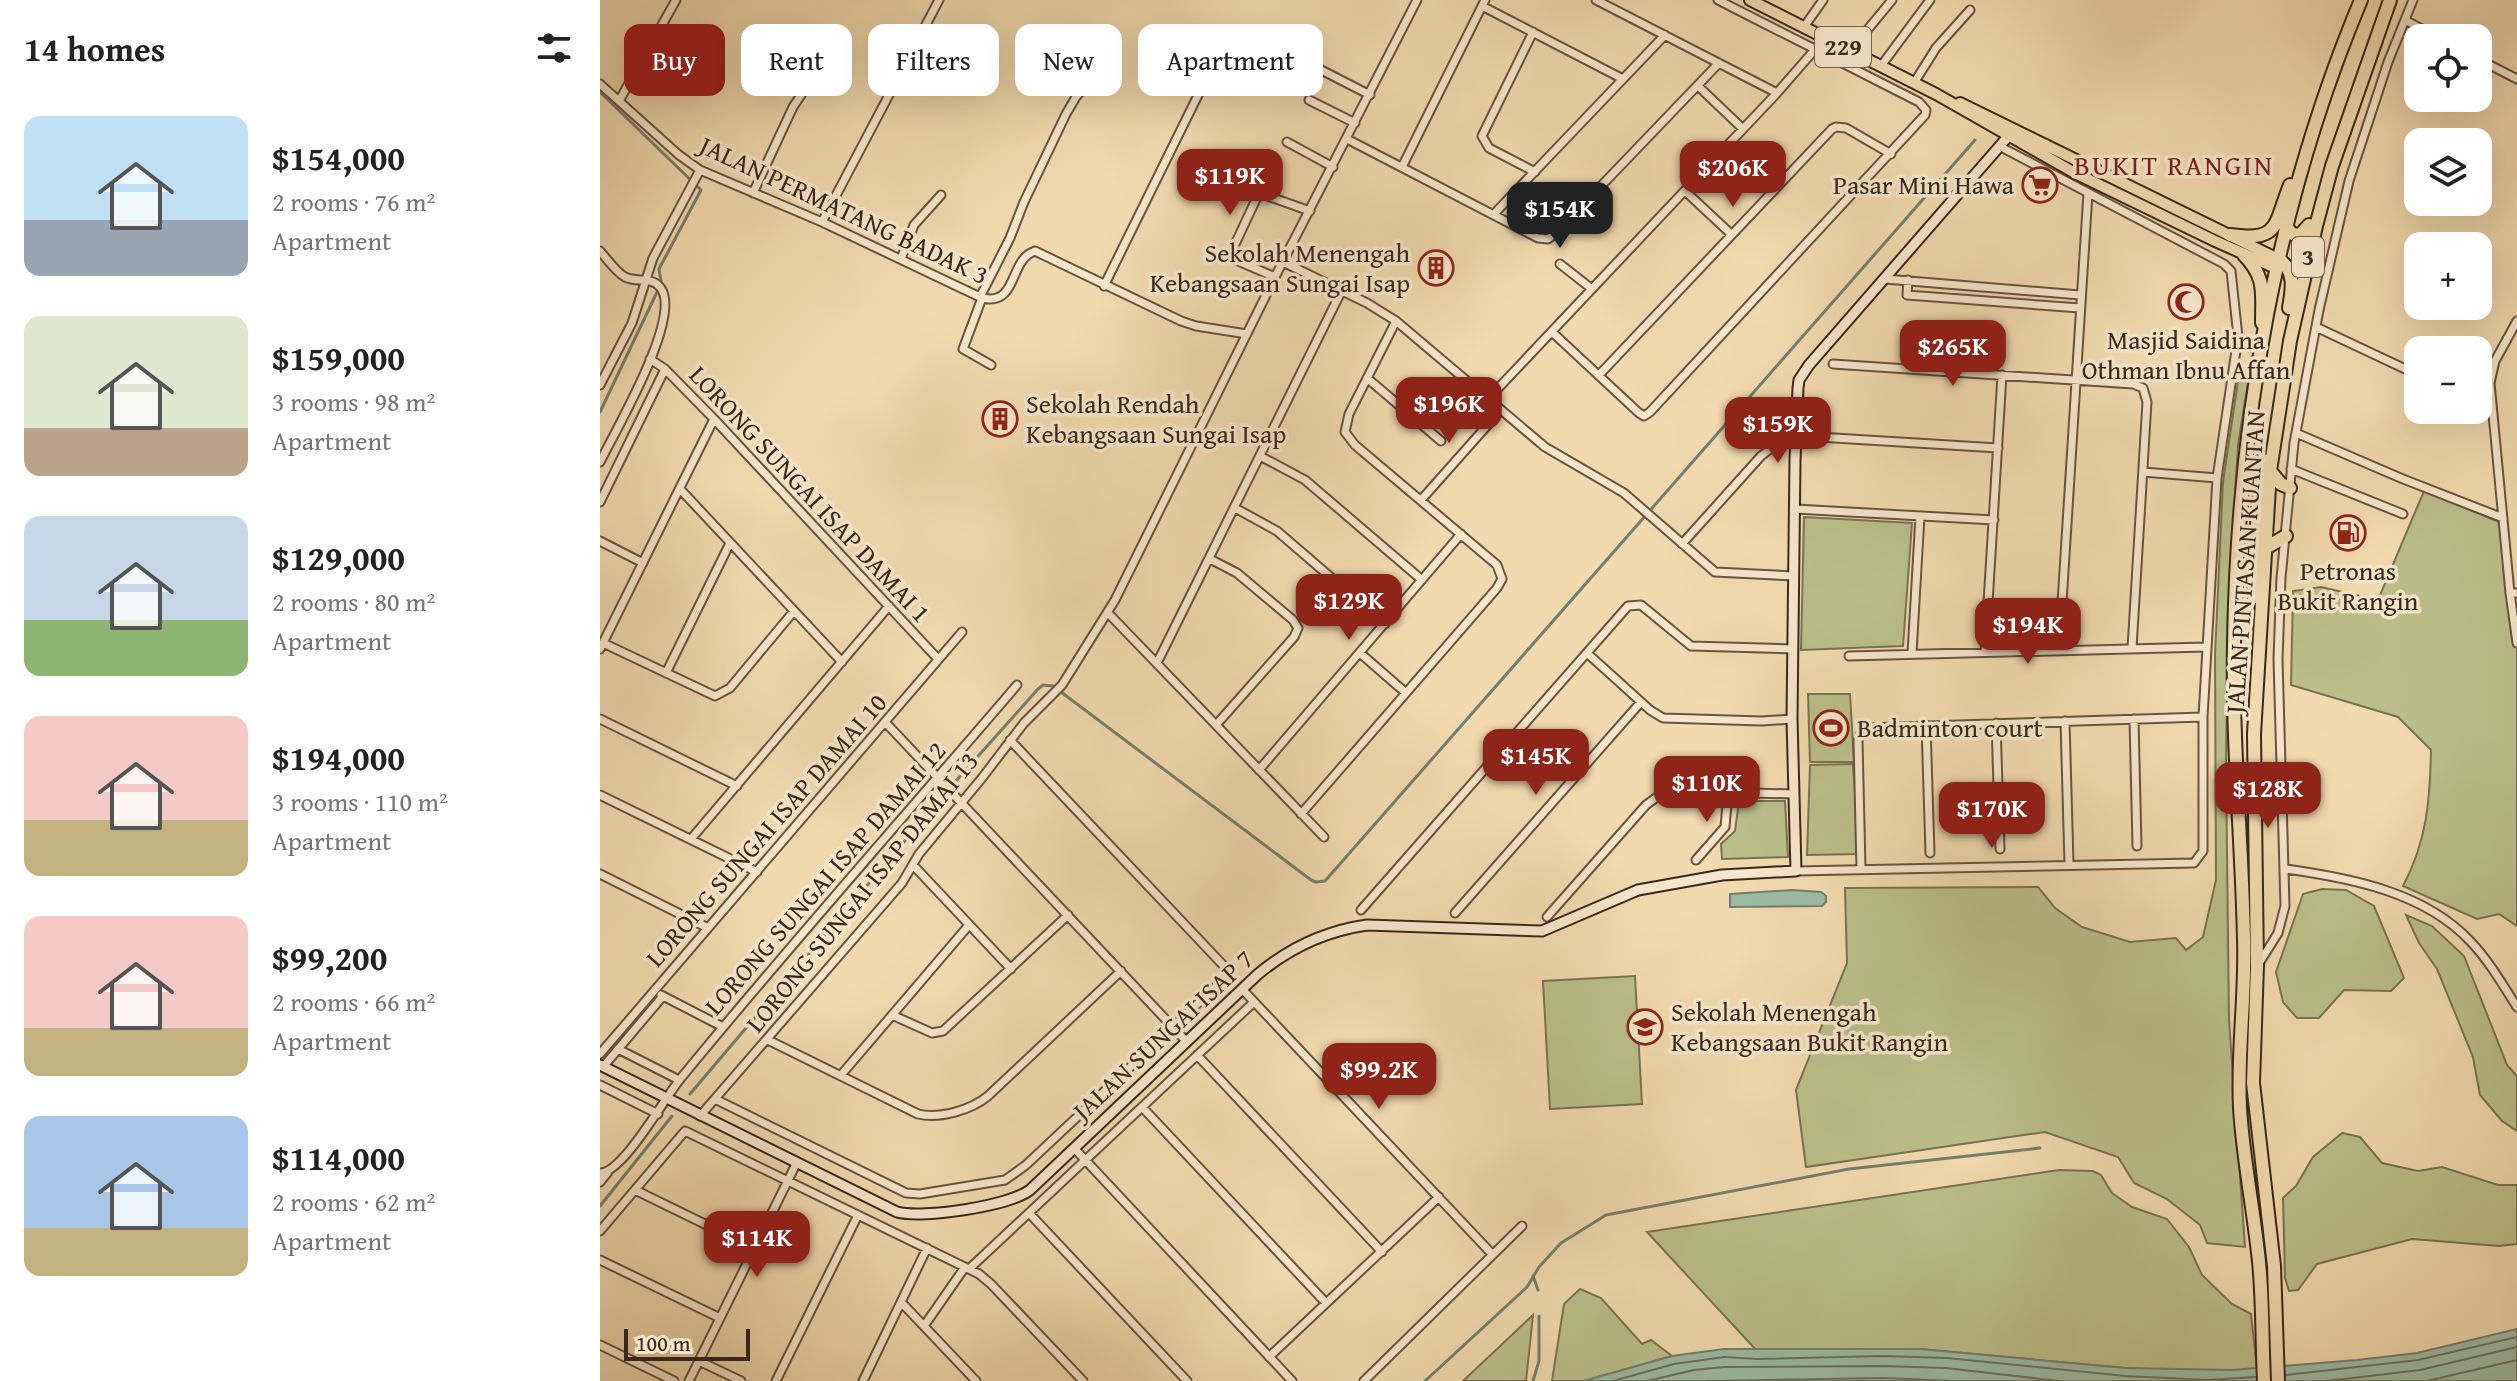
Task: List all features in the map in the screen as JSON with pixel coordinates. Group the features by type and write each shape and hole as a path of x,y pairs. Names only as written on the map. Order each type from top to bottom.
{"highway":[{"name":"JALAN PINTASAN KUANTAN","path":"2264,1381 2260,1266 2240,1114 2239,1083 2245,944 2234,647 2241,494 2261,354 2282,265 2286,226 2332,70 2361,0"},
{"name":"JALAN PINTASAN KUANTAN","path":"2278,1381 2274,1266 2253,1083 2257,966 2254,773 2259,615 2270,471 2290,341 2316,226 2332,166 2390,0"},
{"path":"2259,615 2254,595 2253,566 2257,510 2271,405 2292,288 2282,265 2299,259 2324,167 2372,49"},
{"path":"2230,235 2256,238 2273,228 2307,150"},
{"path":"2286,226 2292,234 2300,235 2309,225"},
{"path":"2244,255 2258,270 2261,279 2261,354"},
{"path":"2270,471 2281,484 2290,488"},
{"path":"2264,549 2286,536"}],"main road":[{"name":"229","path":"1750,0 2012,133 2230,235 2282,265"},
{"name":"229","path":"2012,133 2075,173 2244,255 2282,265"}],"street":[{"path":"619,101 676,0"},
{"path":"822,222 939,0"},
{"name":"LORONG SUNGAI ISAP DAMAI 13","path":"700,1116 902,883 1010,740 1036,709 1062,685 1108,613 1417,0"},
{"path":"1596,0 1777,93"},
{"path":"1552,332 1644,416 1922,121 1926,110 1919,102 1718,0"},
{"path":"1804,27 1823,0"},
{"path":"1850,51 1892,0"},
{"path":"1881,66 1930,0"},
{"path":"2257,966 2283,921 2286,869 2280,788 2278,659 2281,578 2296,433 2316,327 2353,166 2413,0"},
{"path":"1402,167 1484,3 1623,79"},
{"path":"1914,83 1936,48 1970,10"},
{"path":"2405,20 2413,24"},
{"path":"1533,32 1482,136 1489,148 1535,172"},
{"path":"1494,214 1665,35"},
{"path":"1488,399 1777,93 1825,38"},
{"path":"1104,286 1180,134 1200,85 1205,81 1214,79 1254,90 1273,81 1286,60 1294,56 1370,95"},
{"path":"1347,139 1538,238 1552,237 1719,63"},
{"path":"2492,66 2517,79"},
{"name":"JALAN PERMATANG BADAK 3","path":"600,84 700,170 822,222 981,298 993,300 1004,295 1024,257 1035,251 1181,321 1247,334"},
{"path":"1698,86 1743,129"},
{"path":"753,193 800,96"},
{"path":"991,365 963,349 981,298 1029,190 1077,96"},
{"path":"1309,100 1355,123"},
{"path":"1599,375 1836,127 1846,128 1891,154"},
{"path":"2001,147 2230,268 2238,337 2217,478 2203,717 2203,851 2194,863 2183,864 1796,871 1792,719 1799,380 2012,133"},
{"path":"1287,142 1333,167"},
{"path":"600,385 632,323 653,258 700,170"},
{"path":"1685,191 1731,234"},
{"path":"1275,277 1229,257 1259,193 1310,211"},
{"path":"2059,650 2088,193"},
{"path":"901,259 914,225 941,195"},
{"path":"600,252 625,277 657,284 666,299 662,331 600,462"},
{"path":"1283,262 1342,290 1396,321 1545,447 1624,493 1709,568 1721,574 1794,576"},
{"path":"1560,264 1592,289"},
{"path":"1885,279 2080,295"},
{"path":"1908,280 1907,295 2080,308"},
{"path":"1157,663 1342,290"},
{"path":"1301,814 1502,579 1497,565 1347,436 1347,420 1396,321"},
{"path":"2492,388 2493,367 2517,321"},
{"path":"2316,327 2404,368"},
{"name":"LORONG SUNGAI ISAP DAMAI 1","path":"650,359 665,369 714,419 938,659"},
{"path":"1833,364 2133,384 2143,388 2147,402 2132,648"},
{"path":"600,502 665,369"},
{"path":"1985,652 2002,375"},
{"path":"1367,378 1441,441"},
{"path":"1421,500 1501,410"},
{"path":"2492,418 2514,593 2517,643"},
{"path":"714,419 602,646 710,695 720,695 730,688 794,611"},
{"path":"2296,433 2503,518"},
{"path":"1818,437 1998,448"},
{"path":"1682,544 1761,456 1770,449 1777,449"},
{"path":"1260,456 1305,480 1422,580"},
{"path":"2291,469 2403,514"},
{"path":"2143,472 2217,478"},
{"path":"680,489 842,662"},
{"path":"1235,508 1277,531 1385,624"},
{"path":"1795,509 1994,520"},
{"path":"1912,653 1920,516"},
{"path":"1259,770 1461,534"},
{"path":"600,541 643,563"},
{"path":"666,673 730,543"},
{"path":"1210,559 1237,573 1293,620 1298,628 1294,637 1216,725"},
{"path":"1361,910 1624,610 1637,604 1691,646 1793,649"},
{"path":"691,839 889,606"},
{"path":"1108,613 1324,837"},
{"name":"LORONG SUNGAI ISAP DAMAI 10","path":"600,1054 962,632"},
{"path":"1849,656 2206,647"},
{"path":"1360,653 1406,693"},
{"path":"1587,653 1657,716 1670,719 1792,719"},
{"name":"LORONG SUNGAI ISAP DAMAI 12","path":"600,1182 604,1172 658,1114 665,1098 723,1027 1017,685"},
{"path":"1455,913 1641,702"},
{"path":"1861,869 1859,736 1862,731 1873,727 2203,717"},
{"path":"600,719 737,786"},
{"path":"2134,719 2137,846"},
{"path":"2065,721 2069,864"},
{"path":"885,722 1187,1042"},
{"path":"1996,723 2000,849"},
{"path":"1926,725 1930,853"},
{"path":"715,1099 906,1193 941,1191 1012,1177 1225,978 1226,969 1010,740"},
{"path":"1547,917 1654,798 1677,791 1793,794"},
{"path":"1696,860 1725,827 1728,793"},
{"path":"600,795 757,872"},
{"path":"913,865 1011,969"},
{"path":"2286,869 2339,879 2414,900 2437,913 2472,943 2517,1007"},
{"name":"JALAN SUNGAI ISAP 7","path":"602,1066 889,1209 914,1215 1018,1198 1030,1190 1242,989 1284,954 1327,933 1383,924 1542,931 1638,890 1722,875 1796,871"},
{"path":"600,874 708,928"},
{"path":"892,1015 926,1032 938,1033 948,1028 1068,915"},
{"path":"841,1075 969,925"},
{"path":"768,1040 918,1114 931,1115 970,1108 988,1096 1121,971"},
{"path":"1242,989 1492,1254"},
{"path":"654,992 723,1027"},
{"path":"602,1066 663,996"},
{"path":"924,1326 967,1268 1254,1002"},
{"path":"618,1049 679,1080"},
{"path":"1197,1055 1382,1252"},
{"path":"600,1085 658,1114"},
{"path":"1142,1107 1326,1303"},
{"path":"600,1231 685,1131 967,1268 991,1284 1083,1381"},
{"path":"1074,1148 1292,1381"},
{"path":"689,1381 797,1162"},
{"path":"635,1190 754,1248"},
{"path":"1269,1357 1439,1197"},
{"path":"1029,1213 1187,1381"},
{"path":"776,1381 858,1215"},
{"path":"1364,1381 1522,1226"},
{"path":"867,1379 927,1248"},
{"path":"600,1260 720,1318"},
{"path":"901,1302 976,1381"},
{"path":"600,1345 674,1381"},
{"path":"699,1361 741,1381"}],"shaded area":[{"path":"2238,381 2248,382 2238,445 2228,614 2226,767 2229,1020 2245,1247 2207,1243 2200,1225 2167,1199 2134,1183 2118,1157 2045,1132 1806,1167 1796,1090 1847,963 1845,888 2038,887 2055,908 2082,927 2130,942 2176,938 2186,950 2203,937 2216,880 2215,655 2223,482"},
{"path":"2424,491 2499,522 2517,636 2517,926 2499,914 2477,919 2403,886 2426,820 2431,750 2398,717 2291,685 2293,591 2321,587 2378,600"},
{"path":"1804,517 1912,523 1903,646 1801,650"},
{"name":"Badminton court","path":"1808,694 1850,694 1854,762 1810,762"},
{"path":"1853,764 1859,854 1807,855 1810,765"},
{"path":"1739,801 1785,801 1788,857 1722,859 1721,844 1735,831"},
{"path":"2322,889 2346,890 2374,906 2404,978 2391,991 2344,990 2319,1018 2297,1018 2283,1002 2276,972 2303,894"},
{"path":"2406,915 2432,926 2464,956 2507,1065 2517,1076 2517,1131 2502,1121 2480,1095 2473,1057 2437,969 2419,943"},
{"path":"1635,976 1642,1104 1550,1109 1543,981"},
{"path":"2342,1133 2360,1137 2382,1163 2418,1171 2442,1167 2498,1185 2517,1185 2517,1244 2499,1246 2412,1239 2317,1264 2298,1290 2289,1291 2285,1278 2283,1198 2296,1186 2313,1157"},
{"path":"2059,1170 2093,1171 2101,1175 2112,1193 2132,1207 2167,1219 2189,1247 2202,1275 2232,1304 2251,1314 2257,1369 2209,1372 2125,1368 1920,1349 1757,1351 1647,1232"},
{"path":"1580,1289 1601,1298 1642,1344 1651,1340 1672,1356 1584,1381 1552,1381 1564,1304"},
{"path":"1533,1315 1526,1381 1463,1381"}],"water":[{"path":"1792,890 1821,892 1826,896 1826,902 1822,906 1730,907 1730,894"},
{"path":"2517,1329 2517,1381 1584,1381 1672,1356 1724,1349 1920,1349 2125,1368 2232,1370 2417,1353"}],"waterway":[{"path":"600,92 701,190 659,269 661,281"},
{"path":"955,782 1038,689 1043,685 1053,686 1311,880 1325,881 1975,140"},
{"path":"600,412 657,292"},
{"path":"690,1094 942,797"},
{"path":"600,1206 672,1116"},
{"path":"1425,1381 1527,1287 1539,1267 1561,1243 1606,1215 1849,1169 2040,1148"},
{"path":"1533,1276 1538,1290"},
{"path":"1533,1381 1539,1361 1539,1316"}],"place":[{"name":"Pasar Mini Hawa","path":"2040,185"},
{"name":"Sekolah Menengah Kebangsaan Sungai Isap","path":"1436,268"},
{"name":"Masjid Saidina Othman Ibnu Affan","path":"2186,302"},
{"name":"Sekolah Rendah Kebangsaan Sungai Isap","path":"1000,419"},
{"name":"Petronas Bukit Rangin","path":"2348,533"},
{"name":"Badminton court","path":"1831,728"},
{"name":"Sekolah Menengah Kebangsaan Bukit Rangin","path":"1645,1027"}],"district":[{"name":"BUKIT RANGIN","path":"2174,165"}]}
